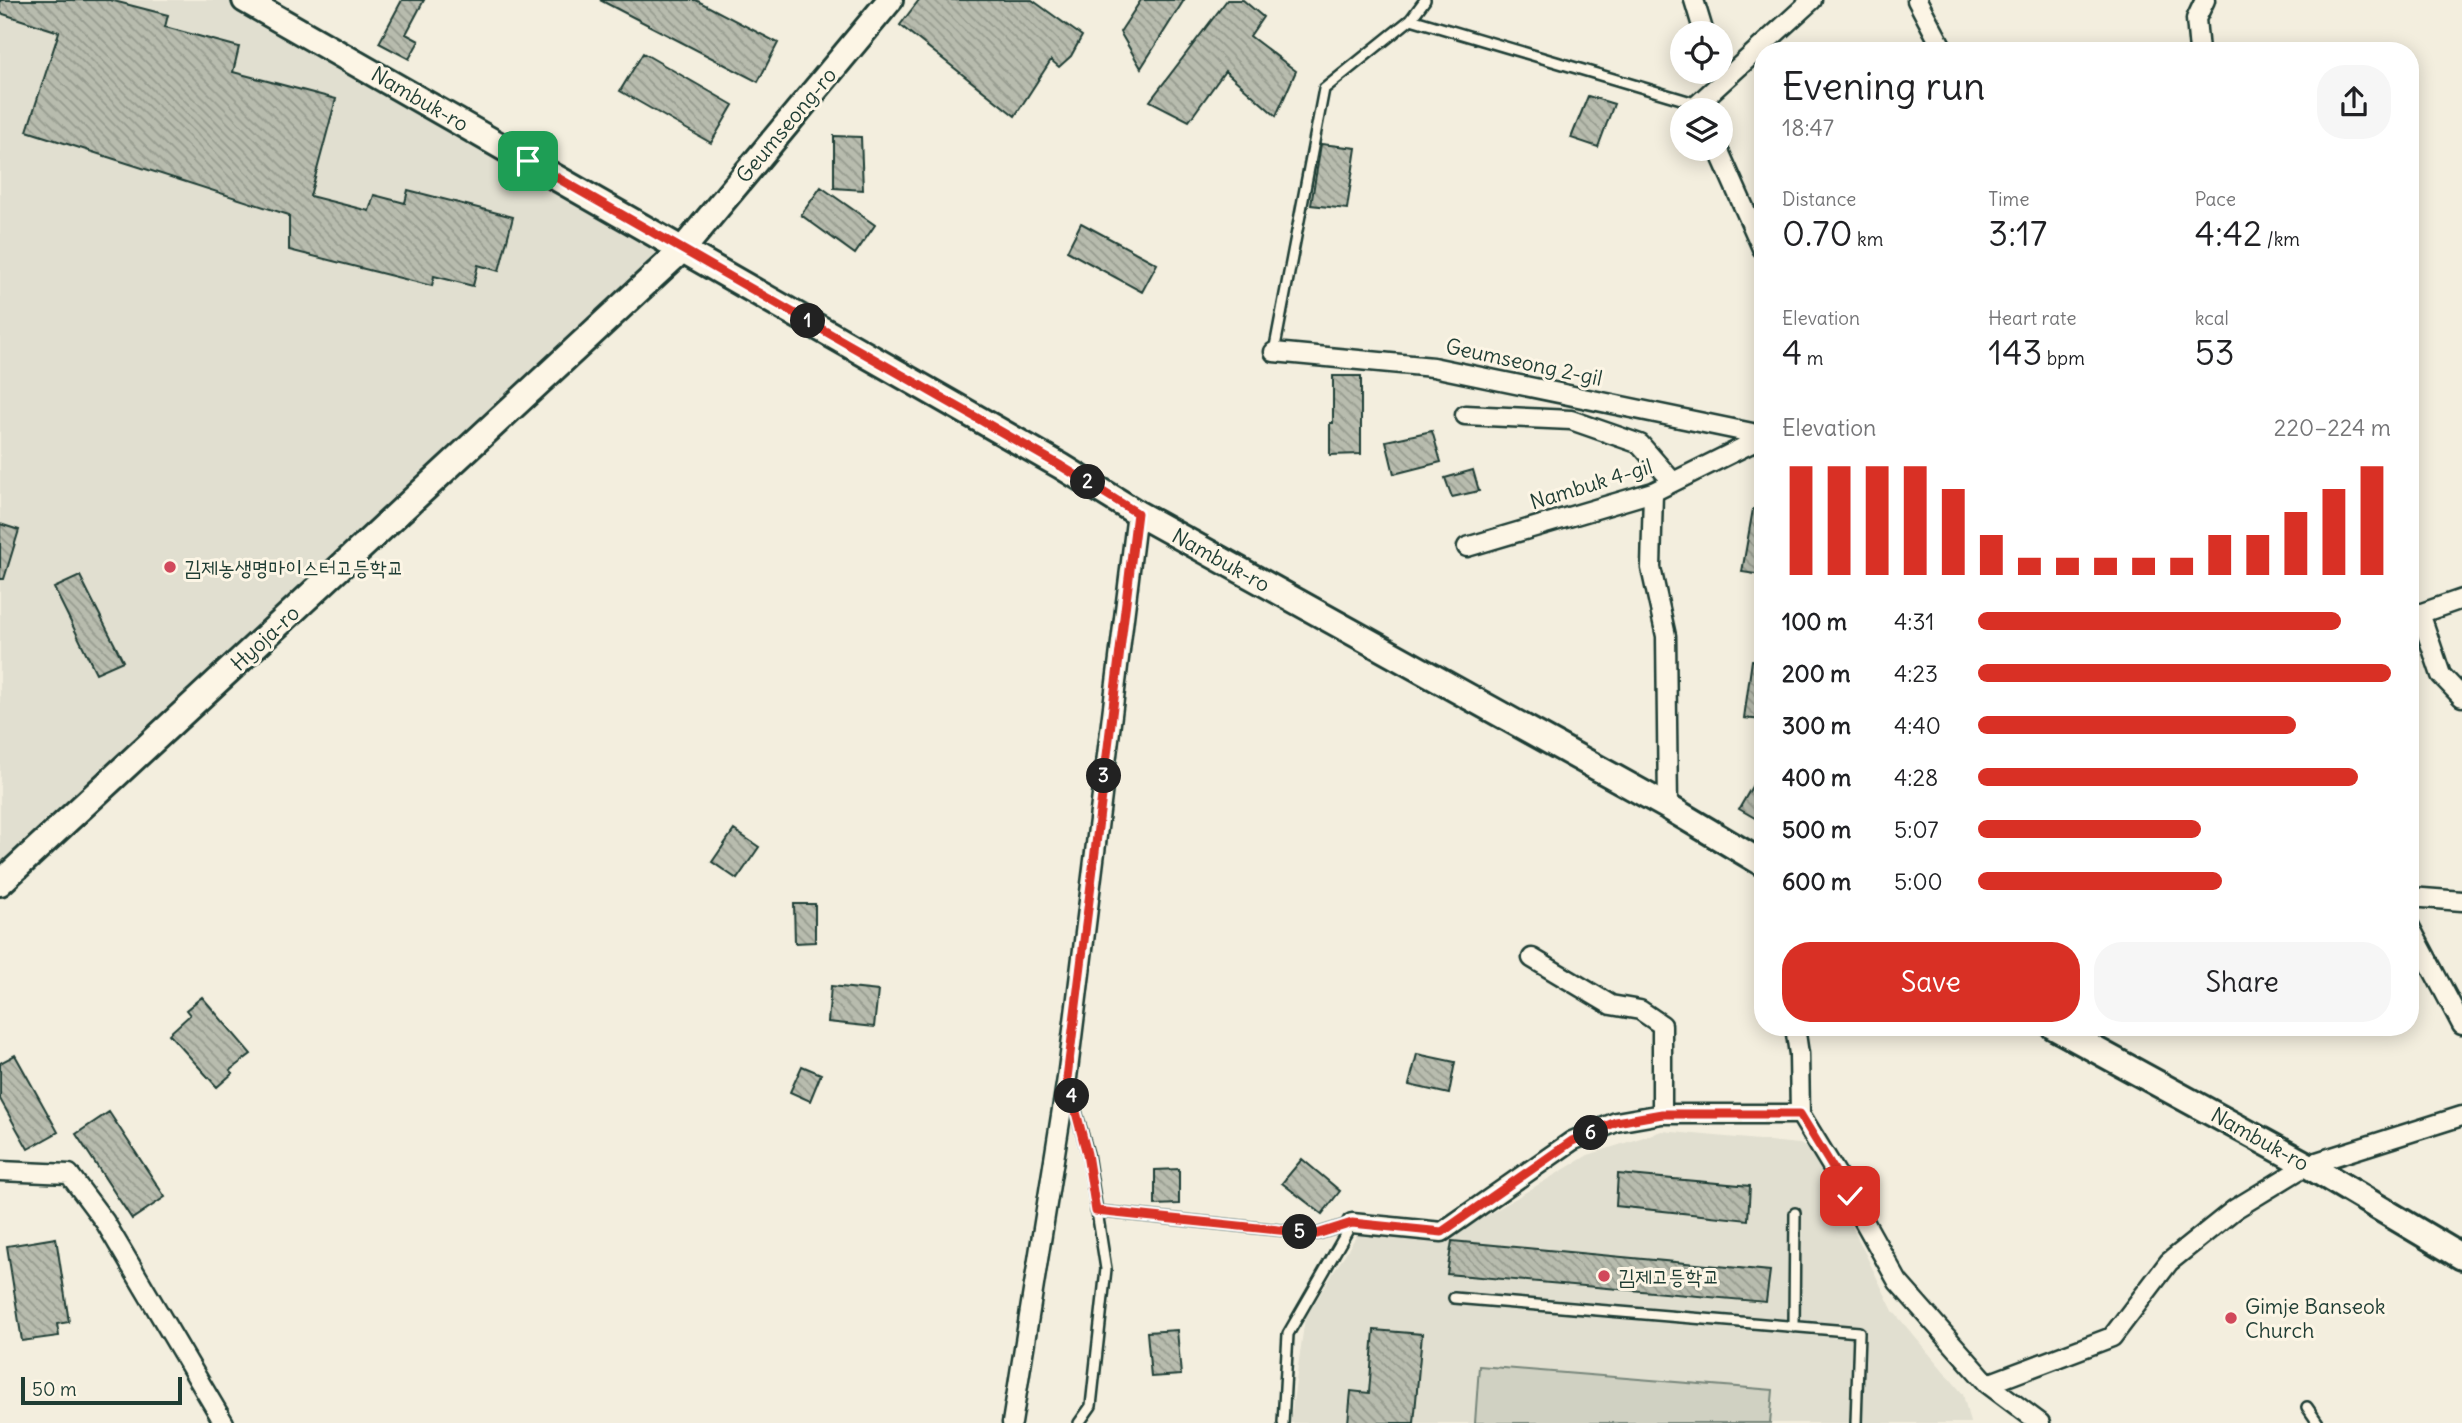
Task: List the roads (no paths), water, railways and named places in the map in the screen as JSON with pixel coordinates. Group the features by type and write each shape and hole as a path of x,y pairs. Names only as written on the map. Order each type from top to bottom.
{"main road":[{"name":"Nambuk-ro","path":"245,0 1061,466 1137,513 1668,807 1754,858"},
{"name":"Geumseong-ro","path":"683,249 890,0"},
{"name":"Hyoja-ro","path":"0,883 683,249"},
{"name":"Nambuk-ro","path":"2092,1036 2462,1257"}],"street":[{"path":"1694,0 1700,21"},
{"path":"1761,42 1812,0"},
{"path":"1917,0 1939,42"},
{"path":"2198,42 2196,19 2205,0"},
{"path":"1733,66 1754,48"},
{"path":"1723,161 1754,230"},
{"name":"Geumseong 2-gil","path":"1274,352 1433,366 1754,434"},
{"path":"1465,415 1571,420 1640,444 1672,482"},
{"name":"Nambuk 4-gil","path":"1467,547 1653,492 1754,440"},
{"path":"1653,492 1651,568 1666,636 1668,807"},
{"path":"1012,1423 1067,1078 1137,513"},
{"path":"2419,614 2462,599"},
{"path":"2419,624 2441,675 2462,698"},
{"path":"2419,898 2462,901"},
{"path":"2419,944 2462,1025"},
{"path":"1532,958 1611,1005 1640,1010 1662,1025 1662,1114"},
{"path":"1796,1036 1800,1114 1898,1282 1988,1384 2040,1423"},
{"path":"1352,1223 1442,1232 1572,1141 1616,1122 1662,1114 1800,1114"},
{"path":"1988,1384 2112,1337 2169,1262 2235,1209 2306,1165 2462,1116"},
{"path":"0,1171 68,1174 105,1222 224,1423"}],"lane":[{"path":"1274,352 1324,89 1411,19 1425,0"},
{"path":"1411,19 1670,98"},
{"path":"1067,1078 1087,1154 1106,1269 1091,1406 1079,1423"},
{"path":"1096,1211 1317,1234 1352,1223"},
{"path":"1794,1327 1795,1213"},
{"path":"1283,1423 1288,1334 1352,1223"},
{"path":"1454,1298 1859,1332 1856,1423"},
{"path":"2307,1407 2318,1423"}],"place":[{"name":"김제농생명마이스터고등학교","path":"170,567"},
{"name":"김제고등학교","path":"1604,1276"},
{"name":"Gimje Banseok Church","path":"2231,1318"}]}
